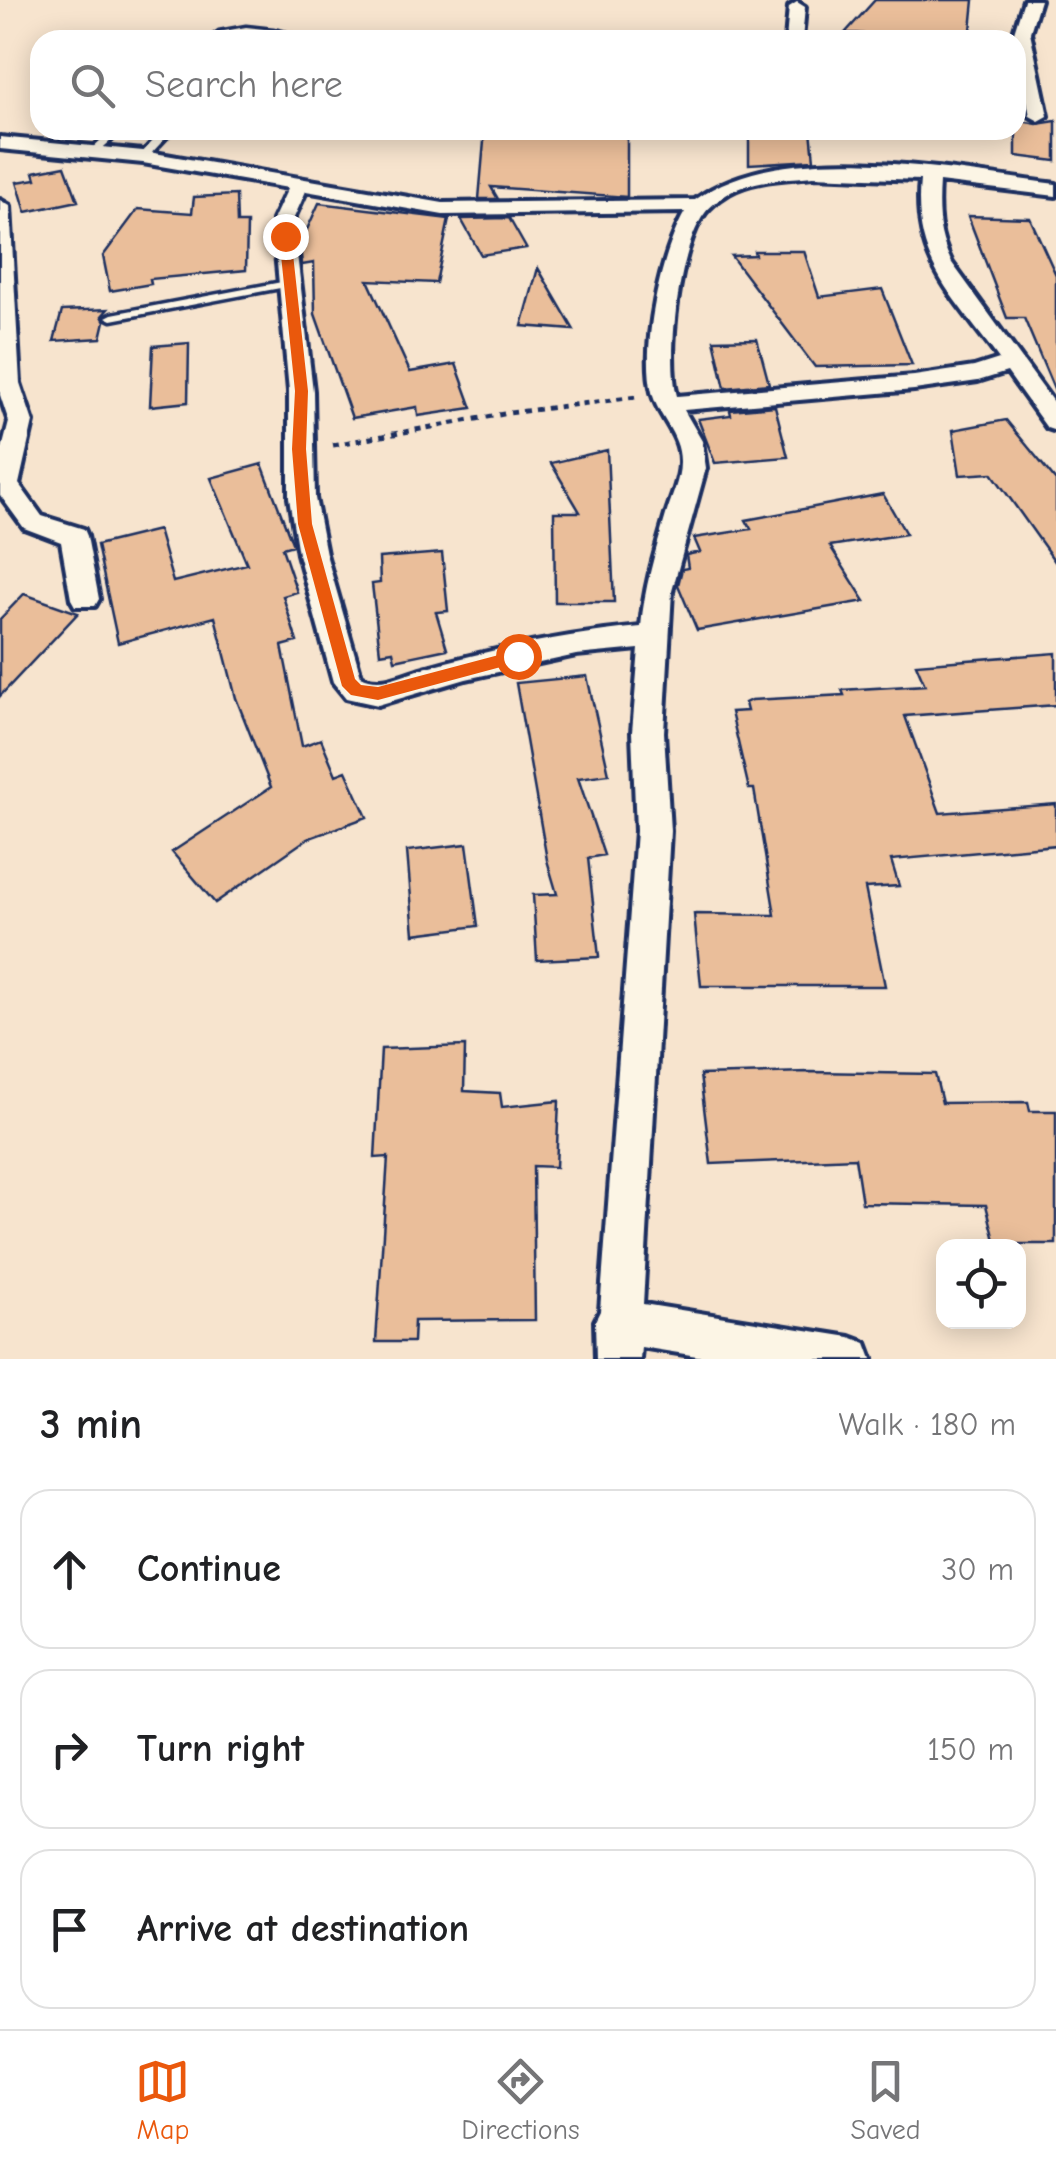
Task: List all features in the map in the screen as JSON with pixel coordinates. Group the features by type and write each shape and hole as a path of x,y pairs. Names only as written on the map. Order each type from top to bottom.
{"street":[{"path":"1023,30 1032,0"},
{"path":"795,30 797,7"},
{"path":"1026,46 1047,117"},
{"path":"0,143 143,157 461,210 698,206 738,181 787,170 930,176 1056,190"},
{"path":"930,176 925,228 930,242 1056,423"},
{"path":"300,184 283,220 301,391 302,498 312,554 348,682 357,690 378,693 466,668 576,644 655,638"},
{"path":"0,206 8,383 22,422 6,485 33,522 74,536 85,599"},
{"path":"698,206 676,259 665,399 695,447 693,468 658,590 648,732 654,831 617,1340 850,1359"},
{"path":"665,399 914,383 978,374 1011,363"}],"lane":[{"path":"94,151 107,140"},
{"path":"143,157 159,140"},
{"path":"112,317 287,284"}],"path":[{"path":"299,449 509,413 665,399"}],"building":[{"path":"875,0 974,0 971,30 848,30"},
{"path":"1056,121 1056,161 1016,156 1016,140 1026,140 1026,122"},
{"path":"484,140 627,140 627,197 491,187 498,199 479,199"},
{"path":"749,140 812,140 814,160 749,164"},
{"path":"65,166 78,201 26,212 17,182 36,179 34,172"},
{"path":"236,195 237,223 247,223 246,270 150,279 151,284 110,291 103,256 138,209 192,213 194,197"},
{"path":"319,203 449,219 436,283 368,280 410,372 456,364 472,408 418,416 417,407 352,418 315,314 314,263 302,265 300,245"},
{"path":"968,216 1030,218 1056,275 1056,394 1024,318 1007,318"},
{"path":"509,218 526,248 481,255 461,219"},
{"path":"754,251 804,251 819,297 882,289 912,365 815,367 731,256 755,255"},
{"path":"538,268 574,330 522,326"},
{"path":"108,309 102,316 105,321 101,338 54,341 62,311"},
{"path":"757,339 769,384 725,388 714,340"},
{"path":"189,343 188,402 150,406 153,346"},
{"path":"775,406 788,457 715,463 698,419 731,415 730,410"},
{"path":"1006,420 1056,481 1056,563 992,473 960,475 953,430"},
{"path":"607,450 614,602 555,602 554,512 580,512 551,463"},
{"path":"262,464 293,545 282,548 297,592 283,596 297,642 282,646 302,746 321,739 336,775 346,771 367,817 307,839 215,903 172,852 271,787 236,698 215,617 118,643 97,545 158,530 173,582 247,564 211,478"},
{"path":"883,494 906,534 830,546 865,601 697,630 678,585 682,569 688,568 686,555 700,552 694,538 751,529 746,520"},
{"path":"442,553 448,611 436,612 447,649 395,660 393,651 380,653 372,584 380,583 379,558"},
{"path":"24,594 78,613 0,696 0,619"},
{"path":"1056,653 1056,705 905,716 940,813 1056,804 1056,845 891,860 899,886 865,888 885,986 701,986 694,914 775,915 754,789 749,789 731,712 747,711 745,703 751,700 844,695 842,690 925,685 916,664"},
{"path":"587,676 609,774 578,778 604,855 588,858 599,957 537,960 533,895 557,894 547,860 516,683"},
{"path":"467,844 478,926 414,934 407,851"},
{"path":"465,1046 464,1091 500,1093 502,1107 559,1101 556,1167 533,1166 535,1320 414,1321 413,1342 376,1342 388,1157 375,1158 381,1049"},
{"path":"935,1074 942,1103 1028,1102 1030,1111 1056,1111 1056,1244 995,1239 986,1205 862,1203 855,1158 711,1164 700,1075"}],"route":[{"path":"285,236 301,391 299,449 305,524 348,682 366,694 378,693 518,656"}]}
